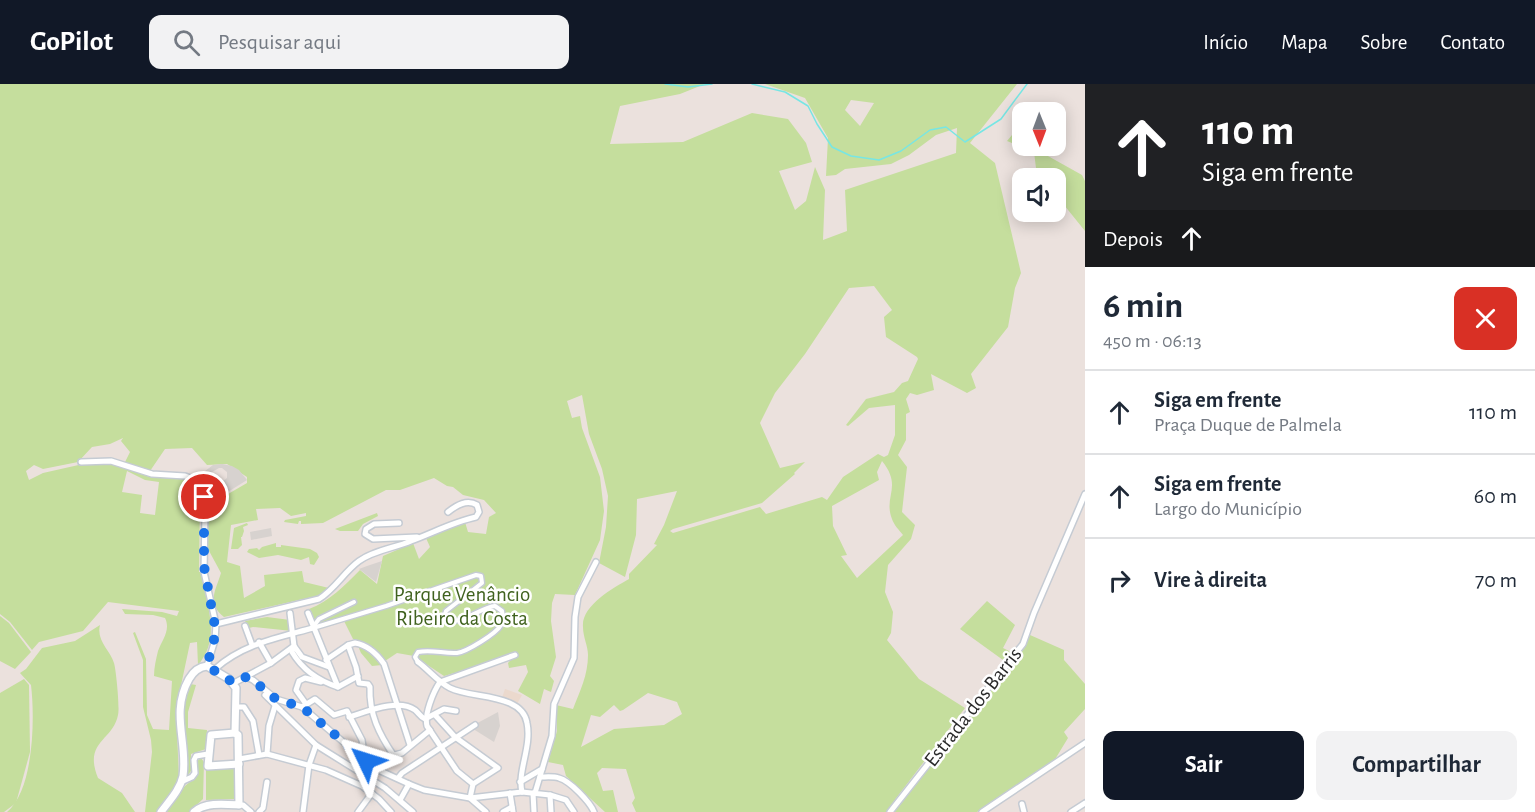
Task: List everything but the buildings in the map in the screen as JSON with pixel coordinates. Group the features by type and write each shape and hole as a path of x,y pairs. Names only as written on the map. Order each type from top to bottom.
{"street":[{"path":"81,462 111,461 152,474 180,475 194,479 203,493 204,572 216,624 215,640 207,666"},
{"name":"Estrada dos Barris","path":"890,812 1023,644 1085,494"},
{"path":"216,624 312,602 325,595 359,561 463,519 476,517 479,512 477,505 470,502 459,505 448,512"},
{"path":"399,524 370,525 365,534 373,539 423,536"},
{"path":"534,812 534,793 552,736 554,704 574,658 578,597 596,562"},
{"path":"215,669 230,656 256,644 394,604 476,575 481,576 482,583 446,611 444,618 449,621 456,620 495,606 502,611 504,619 501,626 464,651 452,653 428,650 418,652 416,655 418,662 440,682 462,693 506,701 522,711 527,721 528,734 526,760 520,782 522,792"},
{"path":"313,628 319,619 354,602"},
{"path":"290,613 294,633 292,652 323,682"},
{"path":"308,613 338,687"},
{"path":"245,626 271,663"},
{"path":"326,660 348,645 355,643 380,658 399,706 410,745"},
{"path":"348,645 359,683 368,684 370,687 371,709 378,732 394,756"},
{"path":"234,683 271,663 294,646"},
{"path":"294,646 302,657 329,667"},
{"path":"425,719 432,696 440,682 515,655"},
{"path":"161,812 181,782 183,768 179,724 180,704 191,675 197,669 207,666 234,683 236,688 235,733 238,735 239,805"},
{"path":"301,706 296,690 299,681 305,678 338,687 358,676"},
{"path":"246,677 276,699 301,706 382,773 424,790 471,798 522,792 550,795 566,800 573,812"},
{"path":"257,684 275,706 316,746 386,788 413,812"},
{"path":"301,706 315,699 334,715 399,706 414,709 421,718 425,719 457,771 473,784"},
{"path":"267,754 269,726 275,706"},
{"path":"236,707 244,707 252,717 259,755"},
{"path":"425,719 444,709 456,711"},
{"path":"348,714 362,740 367,762"},
{"path":"435,715 455,737 498,768 473,784 471,798"},
{"path":"398,778 402,773 475,725"},
{"path":"367,762 394,756 406,750 430,730"},
{"path":"235,733 210,735 208,766 239,762 267,754 346,778 372,793 391,812"},
{"path":"982,812 1085,743"},
{"path":"303,812 309,765 316,746"},
{"path":"181,782 195,773 196,756 208,754"},
{"path":"520,782 542,769"},
{"path":"540,777 565,780 587,800 594,812"},
{"path":"259,812 263,808 267,782"},
{"path":"399,811 409,784"},
{"path":"358,812 372,793"},
{"path":"503,812 513,809 510,794"},
{"path":"550,795 551,812"},
{"path":"471,798 486,812"},
{"path":"1071,812 1085,803"},
{"path":"1022,804 1024,812"},
{"path":"194,812 208,805 243,805 251,812"}],"shaded area":[{"path":"222,464 239,470 247,480 215,500 208,510 208,494 211,490 215,492 226,485 222,482 227,478 227,472 219,468 200,479 196,478 213,465"},
{"path":"271,528 272,536 251,540 250,532"},
{"path":"382,561 376,582 359,569 367,566"},
{"path":"505,689 522,695 517,704 502,698"},
{"path":"498,712 500,726 494,742 470,727"}],"green space":[{"name":"Parque Venâncio Ribeiro da Costa","path":"0,84 705,84 680,94 620,106 610,144 683,142 752,113 788,119 806,143 812,162 779,171 795,210 806,201 815,167 825,190 823,240 847,231 845,190 956,153 957,128 936,135 909,155 891,164 845,169 836,175 826,176 828,138 805,98 765,84 1017,84 970,143 995,163 1021,273 1015,288 1008,327 971,374 976,388 967,393 931,374 934,390 917,395 910,393 906,399 910,412 906,414 906,440 898,455 907,467 902,512 915,525 911,539 888,565 885,592 893,612 891,633 887,640 919,679 965,708 894,801 961,728 1006,672 1030,635 1064,650 1064,660 1085,684 1085,709 1064,732 1068,738 1054,761 977,812 636,812 632,803 635,798 626,769 602,768 597,773 603,791 613,790 618,812 605,812 566,776 563,765 548,762 557,731 556,705 573,709 585,676 588,655 583,627 587,612 599,598 629,579 629,574 657,545 654,544 677,491 637,499 636,535 625,577 599,563 606,527 608,496 602,469 589,434 582,395 567,401 572,418 580,416 582,428 600,477 604,511 600,540 575,595 555,594 552,603 551,621 556,657 550,676 554,681 551,692 544,689 540,704 518,691 528,672 526,665 509,668 508,663 514,656 444,676 414,656 397,653 385,661 375,650 353,639 343,619 314,626 309,609 330,597 360,570 377,584 383,556 413,543 419,559 430,547 426,538 465,522 468,532 486,534 489,517 496,513 484,500 463,495 453,487 434,478 400,490 386,490 323,523 284,522 306,516 306,513 291,516 280,508 256,509 258,520 231,525 227,562 240,566 244,598 265,586 264,575 302,571 304,582 329,588 321,595 224,617 218,612 214,601 221,573 208,549 208,511 216,501 247,483 247,477 227,464 207,465 192,448 165,449 150,471 125,462 130,452 121,441 123,438 110,444 92,447 78,462 43,469 34,465 26,471 29,480 43,473 83,464 113,464 147,476 191,479 197,487 200,499 199,572 201,572 209,608 211,632 205,654 198,665 197,642 190,643 176,709 179,778 157,812 145,812 152,752 143,707 143,660 133,633 135,632 146,659 147,715 153,729 169,730 172,681 154,676 157,654 167,622 165,618 153,615 125,614 122,609 162,612 177,616 179,611 108,602 83,631 39,642 32,650 10,622 0,614","holes":["851,100 874,103 860,126 845,110","874,286 892,310 884,317 886,337 918,359 908,381 902,383 894,392 866,399 846,425 848,426 869,408 895,405 895,435 888,455 884,457 878,454 843,477 827,500 822,497 766,514 760,507 673,533 670,531 762,503 805,462 780,468 760,423 775,393 805,354 849,288","882,461 891,478 890,511 892,519 903,535 857,578 841,556 847,555 833,526 832,506 879,480 877,472","127,471 145,480 159,482 155,515 140,513 142,495 122,492","648,693 677,702 682,714 664,725 614,729 581,747 591,715 600,717 614,705 620,711"]},
{"path":"1034,156 1048,156 1082,175 1085,181 1085,231 1066,207 1066,168 1036,168"},
{"path":"377,513 378,516 363,524 358,531 335,529"},
{"path":"247,523 248,525 243,527 242,545 238,549 231,549 234,528"},
{"path":"276,543 276,547 281,547 281,545 310,549 319,557 314,565 310,564 309,557 301,560 278,555 259,558 247,552 249,549 259,550"},
{"path":"987,601 1015,625 1003,648 1011,652 1003,660 960,629"},
{"path":"0,616 9,623 31,652 15,669 0,661"},
{"path":"267,617 290,620 292,631 249,628 245,621"},
{"path":"100,625 100,636 115,667 118,715 111,731 96,749 94,766 98,778 122,793 135,812 7,812 16,802 23,788 31,753 33,716 31,685 20,673 26,669 42,648 75,641"},
{"path":"358,646 371,653 382,665 372,666"},
{"path":"24,679 29,685 30,752 16,803 4,812 0,812 0,693"},
{"path":"190,684 196,685 188,712 188,728 207,730 206,749 191,754 191,771 187,776 182,707"},
{"path":"201,758 204,762 203,799 189,812 165,812 185,786 197,776 197,761"},
{"path":"235,767 234,799 206,800 206,770"}],"waterway":[{"path":"665,84 688,87 712,84"},
{"path":"752,84 785,92 808,106 832,147 851,156 879,160 901,151 930,130 946,127 965,142 1001,119 1027,84"}],"route":[{"path":"204,497 204,566 216,624 215,640 207,666 234,683 246,677 250,678 276,699 302,707 366,761"}]}
